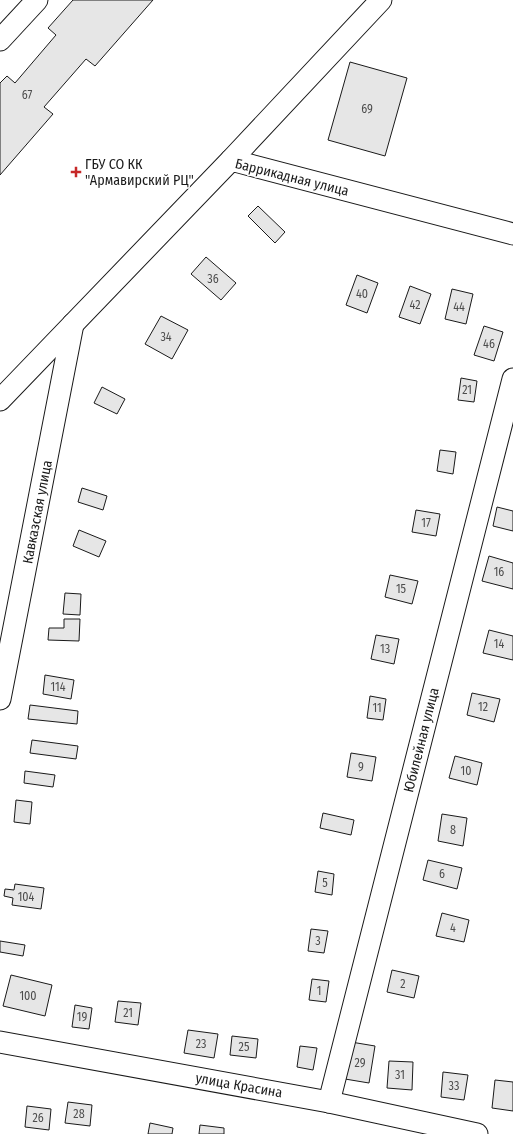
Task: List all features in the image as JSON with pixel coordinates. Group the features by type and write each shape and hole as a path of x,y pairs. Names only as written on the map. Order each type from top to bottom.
{"street":[{"path":"0,40 37,0"},
{"path":"231,160 381,0"},
{"name":"Баррикадная улица","path":"0,400 231,160 513,234"},
{"name":"Кавказская улица","path":"0,699 73,324"},
{"name":"Юбилейная улица","path":"329,1102 513,379"},
{"name":"улица Красина","path":"0,1042 329,1102 477,1134"}],"building":[{"path":"73,0 153,0 95,66 86,59 44,107 53,114 0,175 0,83 7,76 15,83 56,35 48,28"},
{"path":"350,62 407,78 385,156 328,140"},
{"path":"258,206 285,232 275,243 248,216"},
{"path":"206,257 236,283 221,300 191,274"},
{"path":"357,275 378,283 367,313 346,305"},
{"path":"410,286 431,294 420,324 399,317"},
{"path":"452,289 473,294 466,324 445,319"},
{"path":"161,316 188,330 172,359 145,344"},
{"path":"484,326 503,332 494,361 474,355"},
{"path":"461,378 477,381 474,402 458,400"},
{"path":"102,387 125,399 117,414 94,403"},
{"path":"440,450 456,452 453,474 437,471"},
{"path":"82,488 107,496 103,510 78,502"},
{"path":"497,507 513,511 513,531 493,526"},
{"path":"416,510 440,514 436,536 412,532"},
{"path":"79,530 106,541 99,557 73,546"},
{"path":"489,556 513,563 513,589 482,581"},
{"path":"390,575 418,581 412,604 385,597"},
{"path":"65,593 81,594 80,615 63,614"},
{"path":"64,619 80,619 79,641 48,640 49,628 64,628"},
{"path":"489,630 513,636 513,660 483,653"},
{"path":"376,635 399,639 394,664 371,659"},
{"path":"45,675 74,680 71,699 43,694"},
{"path":"472,693 500,699 494,722 467,715"},
{"path":"370,696 386,699 383,720 367,718"},
{"path":"30,705 78,711 77,724 28,719"},
{"path":"32,740 78,746 76,759 30,753"},
{"path":"351,753 376,757 372,781 347,777"},
{"path":"455,756 482,763 477,785 449,778"},
{"path":"25,771 55,775 53,787 24,783"},
{"path":"16,800 32,802 30,824 14,822"},
{"path":"323,813 354,820 351,835 320,828"},
{"path":"442,814 467,818 463,846 438,841"},
{"path":"428,860 462,868 457,889 423,880"},
{"path":"318,871 334,874 332,895 315,892"},
{"path":"15,884 44,888 41,909 12,905 13,898 4,896 5,889 14,890"},
{"path":"442,913 469,920 464,942 436,936"},
{"path":"311,929 328,931 324,953 308,951"},
{"path":"0,941 25,945 23,956 0,952"},
{"path":"392,970 419,976 414,998 387,992"},
{"path":"11,975 52,985 45,1016 3,1006"},
{"path":"312,979 329,981 326,1002 309,1000"},
{"path":"118,1001 141,1003 138,1025 115,1022"},
{"path":"75,1005 92,1008 89,1029 72,1027"},
{"path":"188,1030 218,1034 214,1058 184,1053"},
{"path":"232,1036 258,1039 256,1058 230,1055"},
{"path":"351,1042 375,1046 369,1083 345,1079"},
{"path":"300,1046 317,1048 313,1070 297,1067"},
{"path":"389,1061 413,1062 412,1090 387,1088"},
{"path":"443,1072 468,1075 464,1100 441,1097"},
{"path":"495,1080 513,1082 513,1111 492,1108"},
{"path":"68,1102 92,1105 90,1126 65,1123"},
{"path":"27,1106 51,1109 49,1130 25,1127"},
{"path":"150,1123 173,1128 172,1134 148,1134"},
{"path":"200,1125 224,1128 224,1134 199,1134"}],"place":[{"name":"ГБУ СО КК \"Армавирский РЦ\"","path":"76,172"}]}
